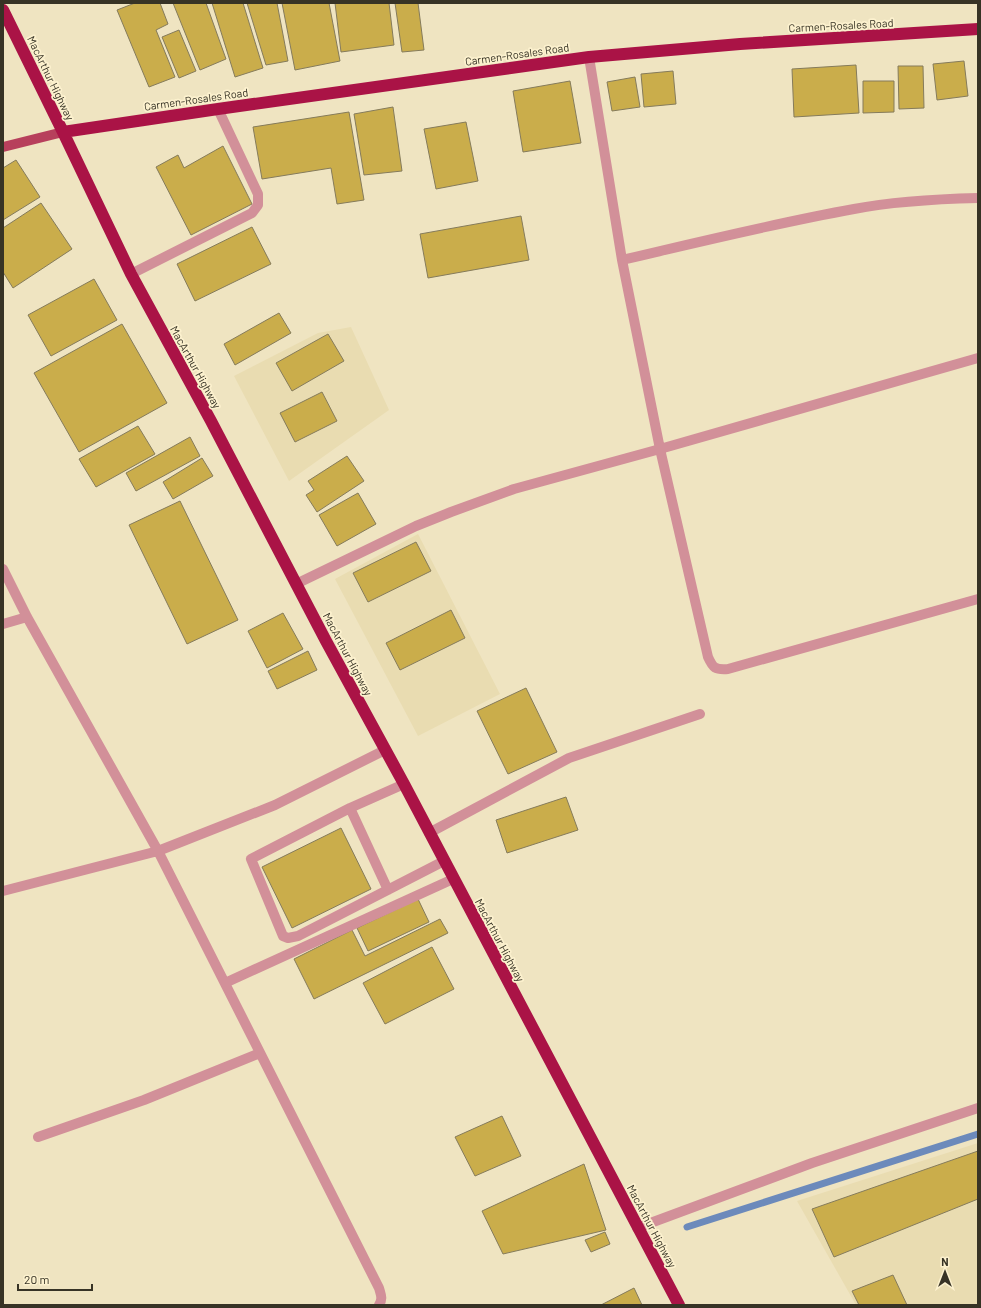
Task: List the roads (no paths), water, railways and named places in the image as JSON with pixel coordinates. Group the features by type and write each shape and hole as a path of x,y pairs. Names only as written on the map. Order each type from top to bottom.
{"highway":[{"name":"MacArthur Highway","path":"3,10 131,274 404,784 637,1228 679,1305"},
{"name":"Carmen-Rosales Road","path":"63,132 589,57 740,44 978,29"}],"main road":[{"path":"3,147 63,132"}],"street":[{"path":"589,57 622,260 660,449 708,657 713,666 719,670 728,669 978,599"},
{"path":"131,274 252,213 258,205 258,194 218,109"},
{"path":"622,260 732,234 855,208 923,200 978,198"},
{"path":"296,584 416,526 514,489 978,358"},
{"path":"3,569 27,617 158,851 379,1288 382,1297 379,1305"},
{"path":"3,624 27,617"},
{"path":"429,833 569,758 700,714"},
{"path":"3,891 158,851 276,805 385,750"},
{"path":"404,784 350,808 250,859 283,936 288,938 298,936 444,860"},
{"path":"350,808 388,890"},
{"path":"225,983 454,879"},
{"path":"38,1137 144,1100 260,1053"},
{"path":"637,1228 812,1163 978,1108"}],"waterway":[{"path":"687,1227 978,1134"}]}
